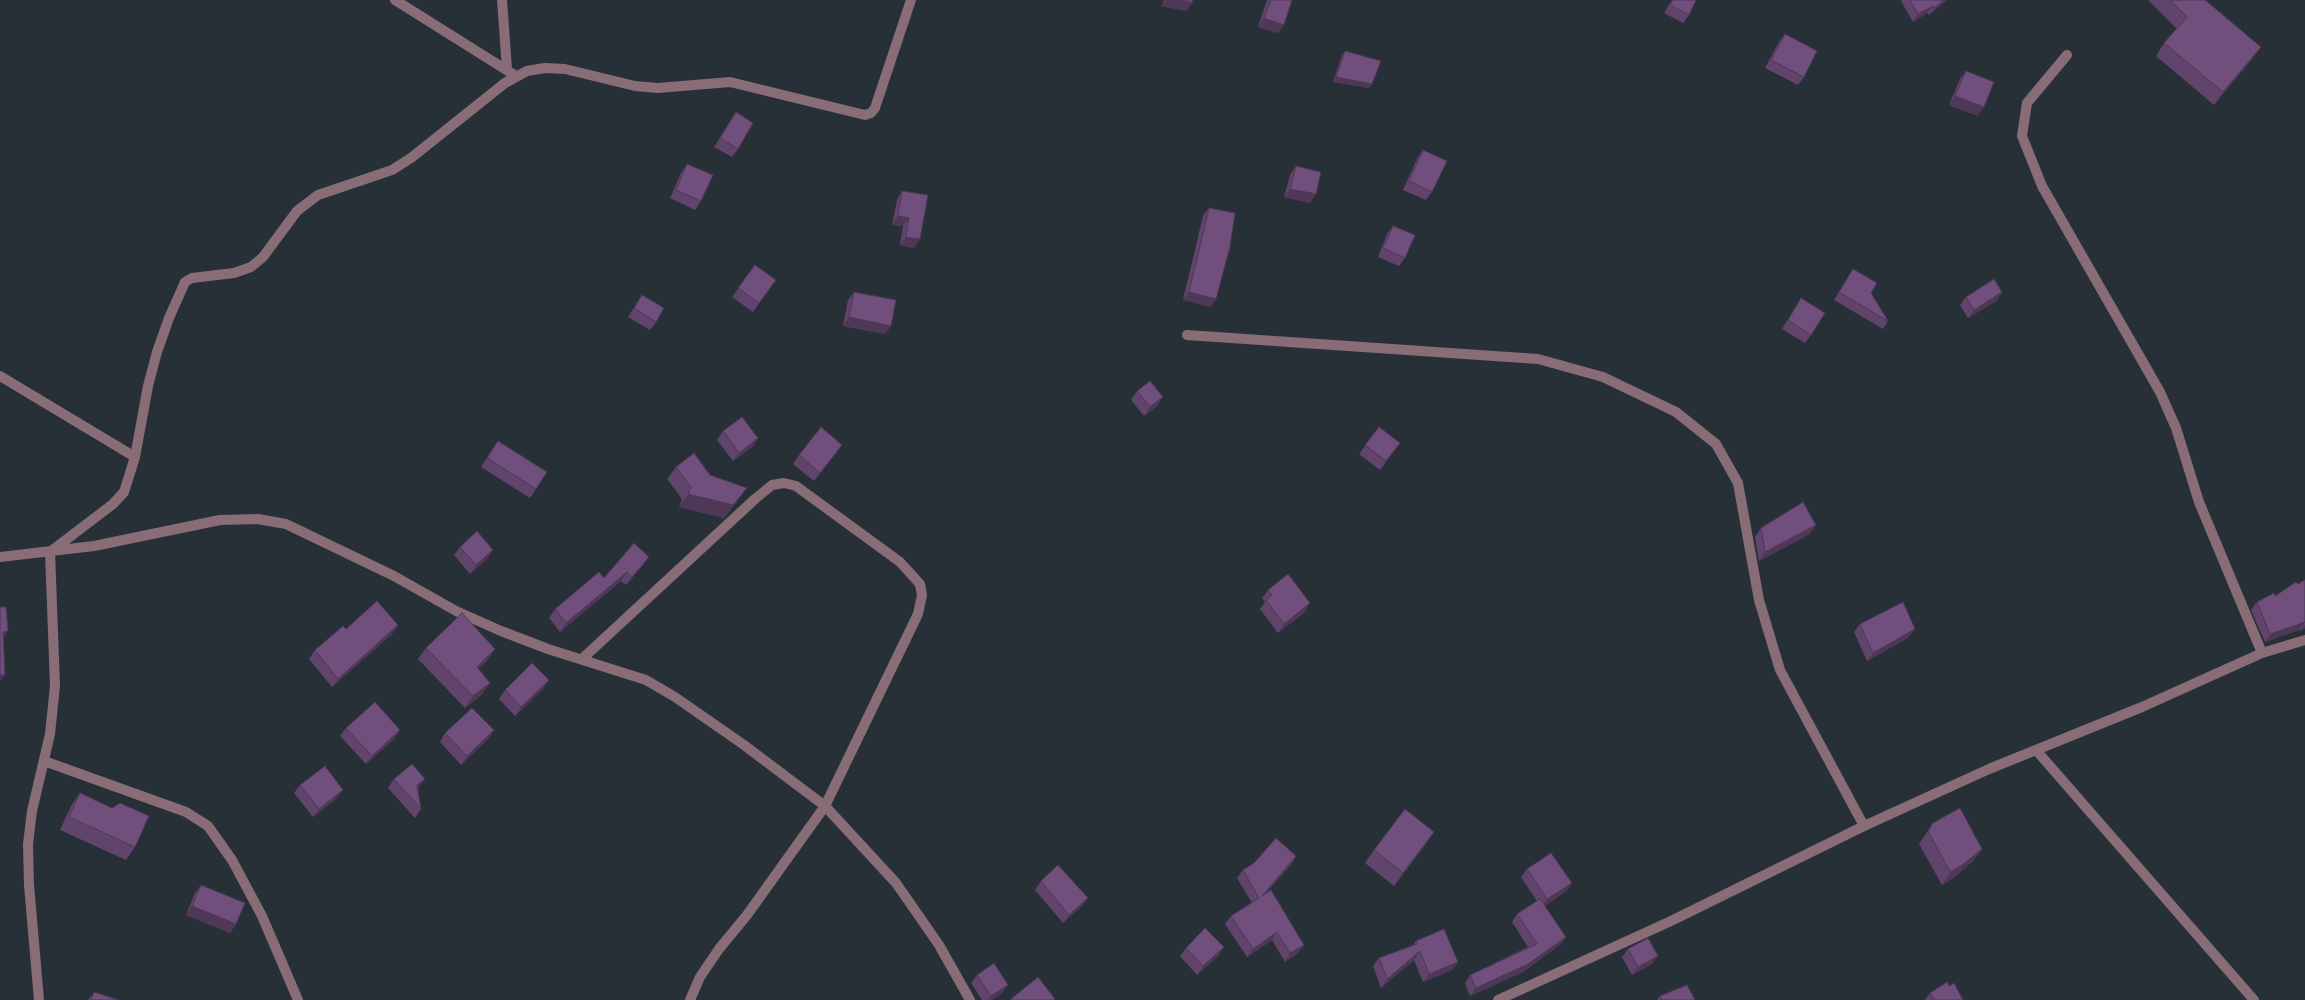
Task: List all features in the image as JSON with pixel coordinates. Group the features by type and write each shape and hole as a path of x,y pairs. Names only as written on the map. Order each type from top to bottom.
{"street":[{"path":"395,0 516,76"},
{"path":"502,0 507,69"},
{"path":"50,552 113,504 124,492 135,457 157,352 168,318 185,282 192,278 234,273 251,267 263,257 297,212 318,195 371,178 398,166 516,76 527,71 545,68 565,69 635,86 650,87 730,82 865,115 871,113 875,108 912,0"},
{"path":"2067,55 2027,103 2022,136 2042,186 2168,410 2176,428 2198,502 2262,653"},
{"path":"1187,335 1538,359 1603,376 1676,412 1716,444 1738,484 1759,600 1780,670 1864,826"},
{"path":"0,376 135,457"},
{"path":"582,659 772,485 784,483 796,486 900,562 920,584 922,595 918,614 825,806 747,915 719,949 700,977 690,1000"},
{"path":"0,557 50,552 153,535 220,520 258,519 286,524 394,576 456,611 501,631 548,650 646,680 675,697 825,806 896,884 939,945 970,1000"},
{"path":"39,1000 29,885 28,844 32,811 44,761 55,686 50,552"},
{"path":"1498,1000 1671,921 1864,826 2036,750 2142,707 2262,653 2305,640"},
{"path":"2036,750 2254,1000"},
{"path":"44,761 186,812 208,826 232,860 262,916 298,1000"}],"building":[{"path":"1181,0 1193,0 1192,3"},
{"path":"1271,0 1292,0 1284,25 1264,18"},
{"path":"1673,0 1696,0 1689,15 1670,5"},
{"path":"1910,0 1944,0 1934,8 1933,6 1918,14"},
{"path":"2170,0 2205,0 2261,47 2223,92 2164,43 2187,17"},
{"path":"1785,34 1817,51 1804,77 1771,60"},
{"path":"1345,51 1381,61 1372,84 1336,77"},
{"path":"1966,71 1994,82 1984,107 1955,96"},
{"path":"736,112 753,123 738,149 720,138"},
{"path":"1423,150 1447,161 1432,192 1409,181"},
{"path":"687,164 713,175 701,201 676,190"},
{"path":"1296,166 1321,172 1316,194 1290,189"},
{"path":"902,191 928,195 920,239 906,237 909,218 898,216"},
{"path":"1209,208 1235,213 1230,247 1216,299 1189,292"},
{"path":"1393,226 1415,235 1405,258 1383,248"},
{"path":"755,265 776,280 759,303 738,288"},
{"path":"1853,269 1877,283 1871,293 1888,321 1839,292"},
{"path":"1994,279 2002,292 1974,310 1966,297"},
{"path":"854,292 896,300 891,326 849,317"},
{"path":"642,295 664,308 656,322 634,308"},
{"path":"1801,298 1825,313 1811,335 1788,320"},
{"path":"1150,381 1163,397 1150,407 1137,391"},
{"path":"742,417 758,438 739,453 723,431"},
{"path":"821,427 842,445 820,473 799,455"},
{"path":"1379,427 1400,443 1386,461 1365,445"},
{"path":"498,441 547,472 536,489 487,458"},
{"path":"694,453 710,475 747,488 733,505 688,494 691,487 676,467"},
{"path":"1803,502 1816,525 1765,552 1761,528"},
{"path":"477,531 493,550 476,565 460,547"},
{"path":"634,543 649,557 632,577 627,572 566,623 555,609 599,572 604,578"},
{"path":"1288,574 1310,603 1284,624 1266,600 1272,595 1268,590"},
{"path":"2305,580 2305,622 2270,634 2257,602 2274,593 2275,596 2296,582 2298,584"},
{"path":"377,601 398,625 338,679 315,650 343,626 346,629"},
{"path":"1903,602 1915,629 1873,653 1860,624"},
{"path":"0,607 6,607 8,631 3,632 5,675 0,675"},
{"path":"462,613 495,649 477,667 490,683 473,696 426,648"},
{"path":"532,663 549,680 521,707 505,690"},
{"path":"375,702 400,730 372,756 346,728"},
{"path":"472,708 494,730 467,756 445,733"},
{"path":"412,764 425,779 417,785 421,809 394,779"},
{"path":"325,766 343,790 319,809 300,785"},
{"path":"80,793 112,808 120,803 149,816 135,847 69,817"},
{"path":"1960,808 1982,849 1961,866 1950,872 1928,831 1933,823"},
{"path":"1405,809 1434,832 1403,873 1374,850"},
{"path":"1276,838 1296,856 1262,896 1271,890 1304,945 1290,953 1277,932 1253,949 1231,916 1259,898 1243,870 1254,863"},
{"path":"1551,853 1572,883 1547,899 1527,869"},
{"path":"1058,865 1088,898 1069,915 1041,881"},
{"path":"201,885 245,903 236,924 192,906"},
{"path":"1540,899 1566,937 1528,964 1476,988 1470,975 1537,944 1517,914"},
{"path":"1205,928 1224,947 1203,966 1186,948"},
{"path":"1444,929 1458,962 1429,974 1420,951 1387,979 1379,958 1417,944 1416,941"},
{"path":"1648,938 1658,956 1638,967 1628,949"},
{"path":"994,963 1008,985 991,996 977,975"},
{"path":"1038,977 1054,1000 1011,1000 1011,999"},
{"path":"1947,982 1950,986 1954,983 1963,1000 1934,1000 1930,993"},
{"path":"1687,985 1695,1000 1662,1000 1660,996"},
{"path":"94,992 118,1000 91,1000"}]}
